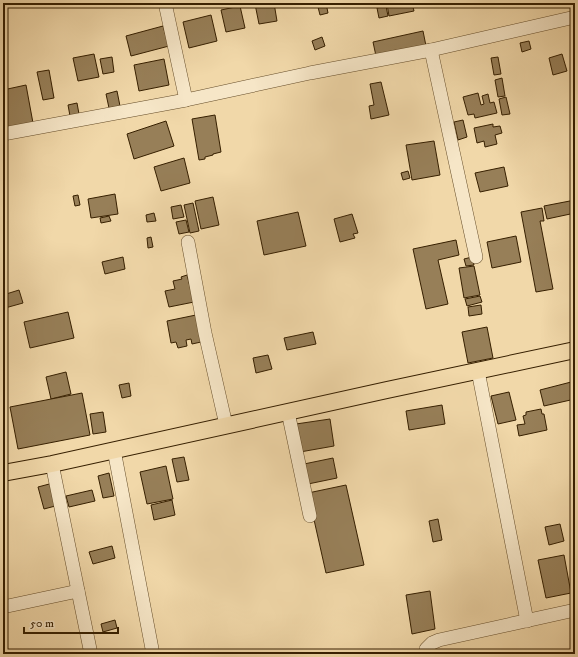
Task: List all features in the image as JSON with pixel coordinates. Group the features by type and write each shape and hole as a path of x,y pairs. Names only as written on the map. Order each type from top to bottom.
{"main road":[{"path":"3,473 52,464 575,350"}],"street":[{"path":"165,3 186,100"},
{"path":"3,134 186,100 310,73 431,50 575,17"},
{"path":"431,50 476,256"},
{"path":"188,242 205,333 226,426"},
{"path":"478,371 527,621"},
{"path":"288,412 310,516"},
{"path":"114,450 153,654"},
{"path":"52,464 91,654"},
{"path":"3,607 78,592"},
{"path":"426,654 426,649 432,643 439,640 575,610"}],"building":[{"path":"274,3 277,21 259,24 255,4"},
{"path":"317,3 326,3 328,13 320,15"},
{"path":"412,3 414,11 389,16 387,4"},
{"path":"240,6 245,28 226,32 221,10"},
{"path":"386,6 388,16 379,18 377,8"},
{"path":"211,15 217,41 189,48 183,22"},
{"path":"163,26 169,46 131,56 126,36"},
{"path":"423,31 426,46 376,56 373,42"},
{"path":"322,37 325,46 315,50 312,41"},
{"path":"529,41 531,49 522,52 520,43"},
{"path":"94,54 99,77 78,81 73,58"},
{"path":"562,54 567,71 553,75 549,58"},
{"path":"112,57 114,72 103,74 100,59"},
{"path":"498,57 501,74 494,75 491,58"},
{"path":"164,59 169,85 139,91 134,65"},
{"path":"49,70 54,98 43,100 37,72"},
{"path":"502,78 505,96 498,97 495,80"},
{"path":"381,82 389,115 371,119 369,106 374,105 370,84"},
{"path":"26,85 33,123 6,128 3,112 3,90"},
{"path":"117,91 120,106 109,108 106,94"},
{"path":"478,93 481,105 484,104 482,96 488,94 490,103 494,102 497,113 475,118 474,114 468,115 463,97"},
{"path":"506,97 510,114 502,115 499,99"},
{"path":"77,103 79,114 70,116 68,105"},
{"path":"215,115 221,152 199,160 192,119"},
{"path":"463,120 467,137 458,140 454,122"},
{"path":"166,121 174,146 134,159 127,134"},
{"path":"493,124 493,127 500,126 502,133 495,135 497,144 485,147 484,141 477,143 474,128"},
{"path":"434,141 440,175 412,180 406,145"},
{"path":"184,158 190,183 161,191 154,167"},
{"path":"504,167 508,186 480,192 475,173"},
{"path":"408,171 410,178 403,180 401,173"},
{"path":"115,194 118,214 91,218 88,199"},
{"path":"78,195 80,205 75,206 73,196"},
{"path":"213,197 219,225 201,229 195,201"},
{"path":"575,200 575,213 547,219 544,206"},
{"path":"193,203 199,231 190,233 184,205"},
{"path":"181,205 184,217 173,219 171,207"},
{"path":"542,208 544,221 540,221 553,289 536,292 521,212"},
{"path":"298,212 306,246 264,255 257,221"},
{"path":"154,213 156,221 147,222 146,215"},
{"path":"352,214 358,233 353,234 355,238 340,242 334,219"},
{"path":"109,216 111,221 101,223 100,218"},
{"path":"186,220 189,232 179,234 176,222"},
{"path":"516,236 521,262 492,268 487,242"},
{"path":"151,237 153,247 148,248 147,238"},
{"path":"456,240 459,255 438,260 448,304 426,309 413,249"},
{"path":"123,257 125,269 105,274 102,262"},
{"path":"472,257 474,265 466,266 464,259"},
{"path":"474,266 480,295 464,298 459,268"},
{"path":"187,275 194,302 169,307 165,291 175,289 173,281 182,279 181,277"},
{"path":"19,290 23,303 5,308 3,295"},
{"path":"480,296 482,302 467,306 465,299"},
{"path":"481,305 482,314 469,316 468,307"},
{"path":"68,312 74,338 30,348 24,322"},
{"path":"196,315 201,342 192,344 191,339 186,340 187,346 178,348 176,342 171,343 167,321"},
{"path":"487,327 493,358 468,363 462,332"},
{"path":"313,332 316,344 287,350 284,338"},
{"path":"268,355 272,369 256,373 253,358"},
{"path":"66,372 71,394 51,399 46,377"},
{"path":"575,381 575,399 544,406 540,390"},
{"path":"129,383 131,396 122,398 119,385"},
{"path":"509,392 516,420 498,424 491,396"},
{"path":"82,393 90,435 18,449 10,407"},
{"path":"442,405 445,424 409,430 406,411"},
{"path":"541,409 542,414 544,414 547,430 519,436 517,425 525,424 523,416 526,415 526,412"},
{"path":"103,412 106,432 93,434 90,414"},
{"path":"330,419 334,446 300,452 296,424"},
{"path":"184,457 189,480 177,482 172,459"},
{"path":"333,458 337,478 308,484 304,464"},
{"path":"166,466 173,499 147,504 140,472"},
{"path":"109,473 114,496 103,498 98,476"},
{"path":"53,483 59,505 44,509 38,487"},
{"path":"346,485 364,565 326,573 308,493"},
{"path":"92,490 95,501 69,507 66,496"},
{"path":"172,500 175,515 154,520 151,505"},
{"path":"438,519 442,540 433,542 429,521"},
{"path":"560,524 564,541 549,545 545,527"},
{"path":"112,546 115,558 93,564 89,552"},
{"path":"564,555 571,593 546,598 538,560"},
{"path":"430,591 435,629 412,634 406,595"},
{"path":"115,620 117,628 103,632 101,624"}]}
